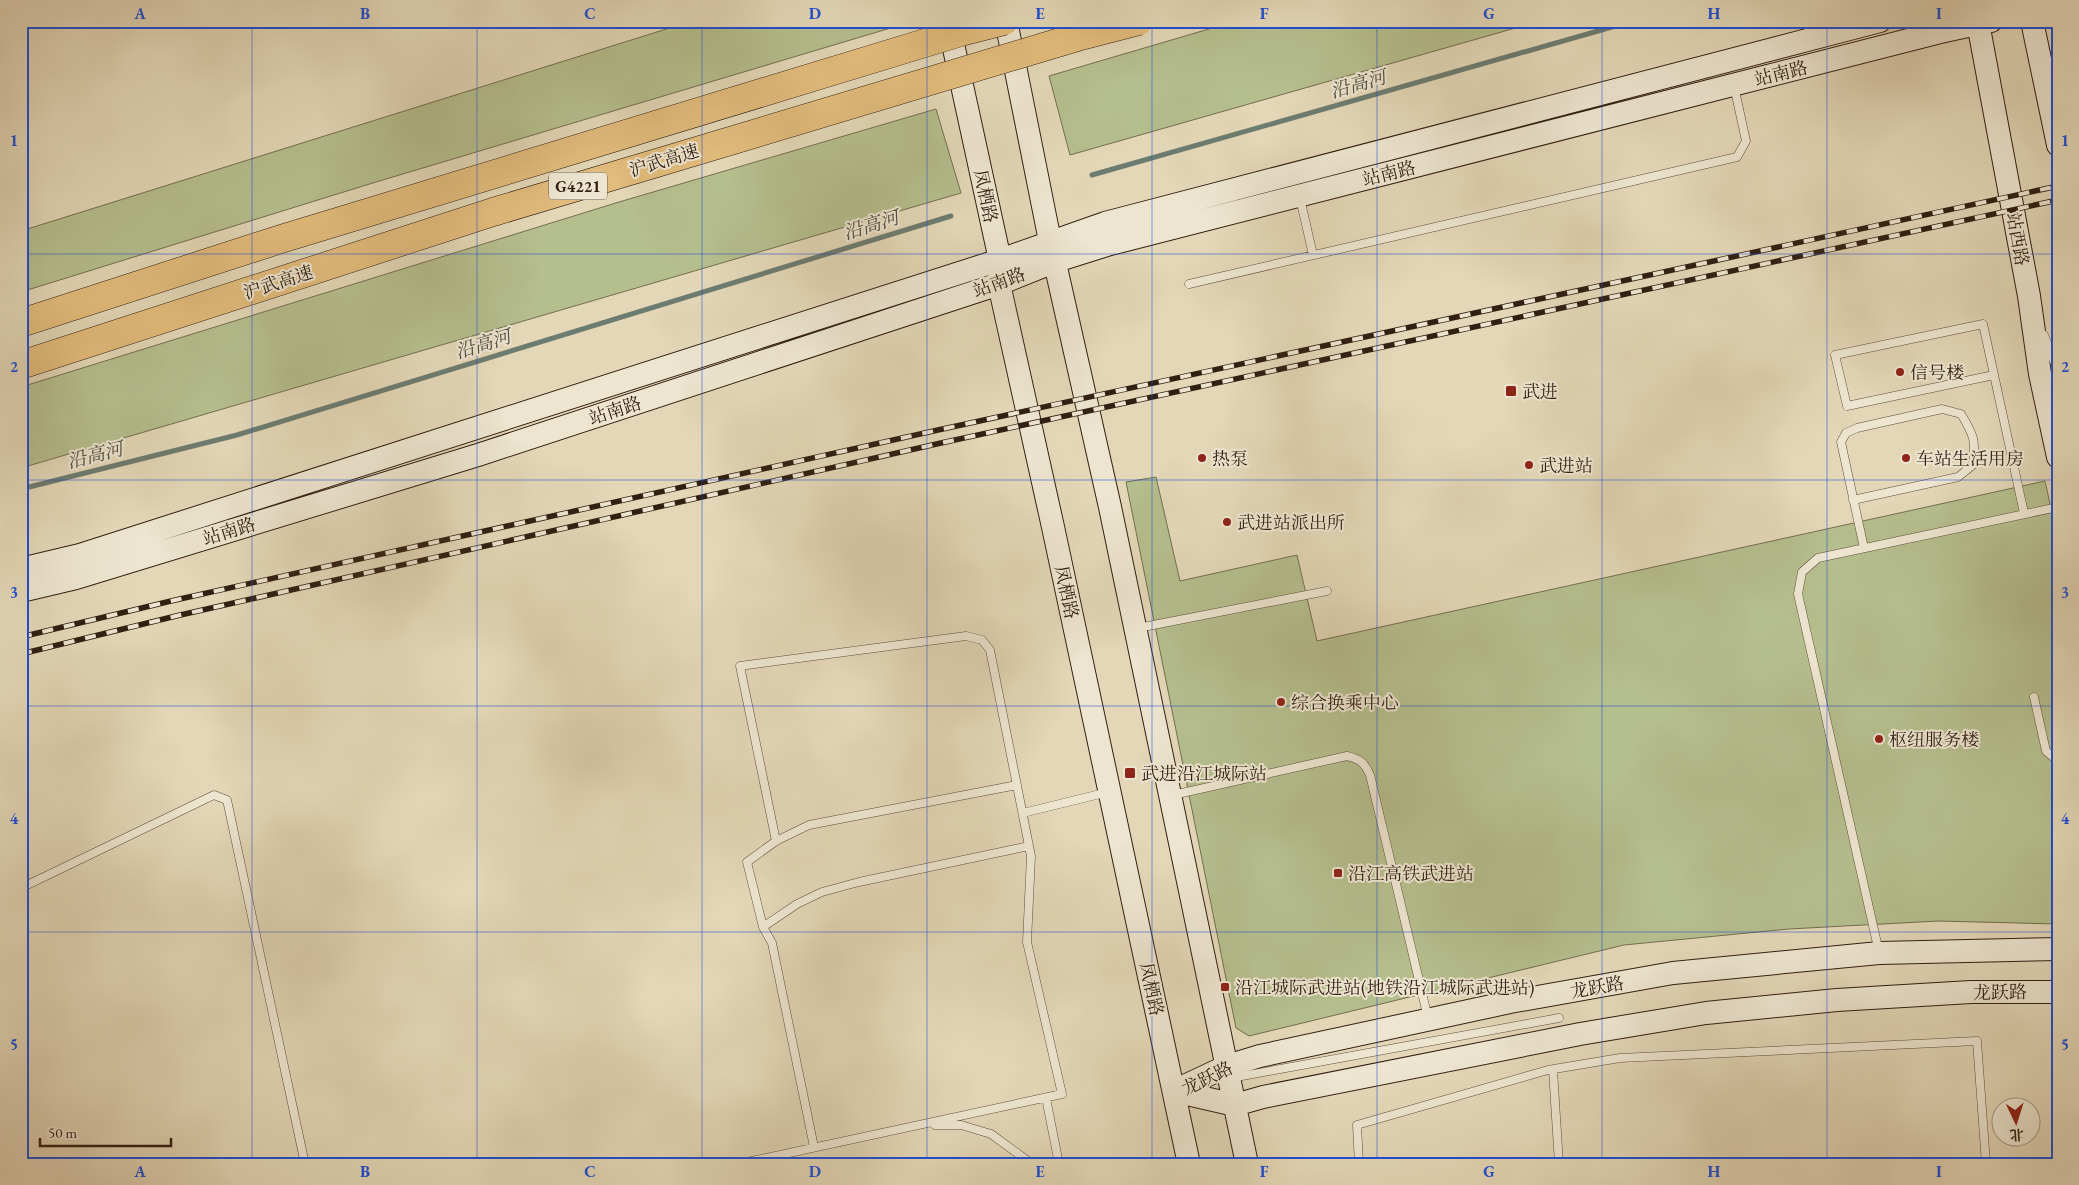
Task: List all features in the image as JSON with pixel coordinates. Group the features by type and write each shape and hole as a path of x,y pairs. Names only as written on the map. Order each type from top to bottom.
{"highway":[{"name":"沪武高速","path":"21,323 281,239 961,32 1005,21"},
{"name":"沪武高速","path":"21,365 493,212 1077,37 1138,21"}],"street":[{"name":"凤栖路","path":"948,21 1000,260 999,284 1189,1164"},
{"path":"1005,21 1135,629 1169,796 1221,1077 1234,1105 1247,1164"},
{"name":"站南路","path":"21,591 76,578 478,455 999,284 1053,251 1105,224 1880,21"},
{"path":"2032,21 2058,144"},
{"name":"站南路","path":"21,568 80,555 1000,260 1110,244 1983,22"},
{"name":"站西路","path":"1983,22 2029,296 2040,374 2058,457"},
{"name":"龙跃路","path":"1174,1091 1221,1077 1260,1056 1510,1002 1673,974 1879,953 2058,949"},
{"name":"龙跃路","path":"1174,1091 1234,1105 1273,1095 1580,1034 1706,1012 1856,999 1971,992 2058,992"}],"lane":[{"path":"1189,284 1737,157 1746,141 1734,85"},
{"path":"1299,196 1313,255"},
{"path":"2029,296 2058,372"},
{"path":"1994,375 1847,406 1835,355 1983,324 2024,513"},
{"path":"1853,500 1958,477 1973,466 1975,448 1972,432 1961,414 1942,409 1857,428 1846,433 1841,442 1853,500 1864,548"},
{"path":"1879,953 1798,594 1802,572 1818,558 2058,507"},
{"path":"1135,629 1327,591"},
{"path":"738,1164 1062,1094 1027,942 1031,856 990,650 982,640 966,636 740,666 776,841"},
{"path":"2034,698 2046,750 2058,761"},
{"path":"1169,796 1347,756 1359,759 1366,766 1370,775 1429,1020"},
{"path":"814,1148 772,943 763,927 747,862 776,841 809,825 1017,785"},
{"path":"1022,813 1110,792"},
{"path":"21,888 214,795 227,800 305,1164"},
{"path":"763,927 797,904 822,892 859,882 1029,846"},
{"path":"1221,1077 1559,1018"},
{"path":"1359,1164 1357,1125 1554,1070 1620,1058 1978,1041 1986,1164"},
{"path":"1554,1070 1559,1164"},
{"path":"1046,1098 1059,1164"},
{"path":"922,1124 961,1125 991,1134 1032,1164"}],"green space":[{"path":"692,21 914,21 376,182 21,292 21,231"},
{"path":"1236,21 1540,21 1070,155 1049,76"},
{"path":"936,109 961,193 21,468 21,387 619,202"},
{"path":"1156,477 1180,581 1297,555 1317,641 2045,481 2058,540 2058,924 1938,921 1789,929 1624,945 1249,1036 1236,1028 1126,482"}],"waterway":[{"name":"沿高河","path":"1092,175 1633,21"},
{"name":"沿高河","path":"21,489 237,435 951,216"}],"railway":[{"path":"21,637 171,601 938,430 2058,186"},
{"path":"21,654 176,616 941,443 2058,200"}],"place":[{"name":"信号楼","path":"1900,372"},
{"name":"武进","path":"1511,391"},
{"name":"热泵","path":"1202,458"},
{"name":"车站生活用房","path":"1906,458"},
{"name":"武进站","path":"1529,465"},
{"name":"武进站派出所","path":"1227,522"},
{"name":"综合换乘中心","path":"1281,702"},
{"name":"枢纽服务楼","path":"1879,739"},
{"name":"武进沿江城际站","path":"1130,773"},
{"name":"沿江高铁武进站","path":"1338,873"},
{"name":"沿江城际武进站(地铁沿江城际武进站)","path":"1225,987"}]}
